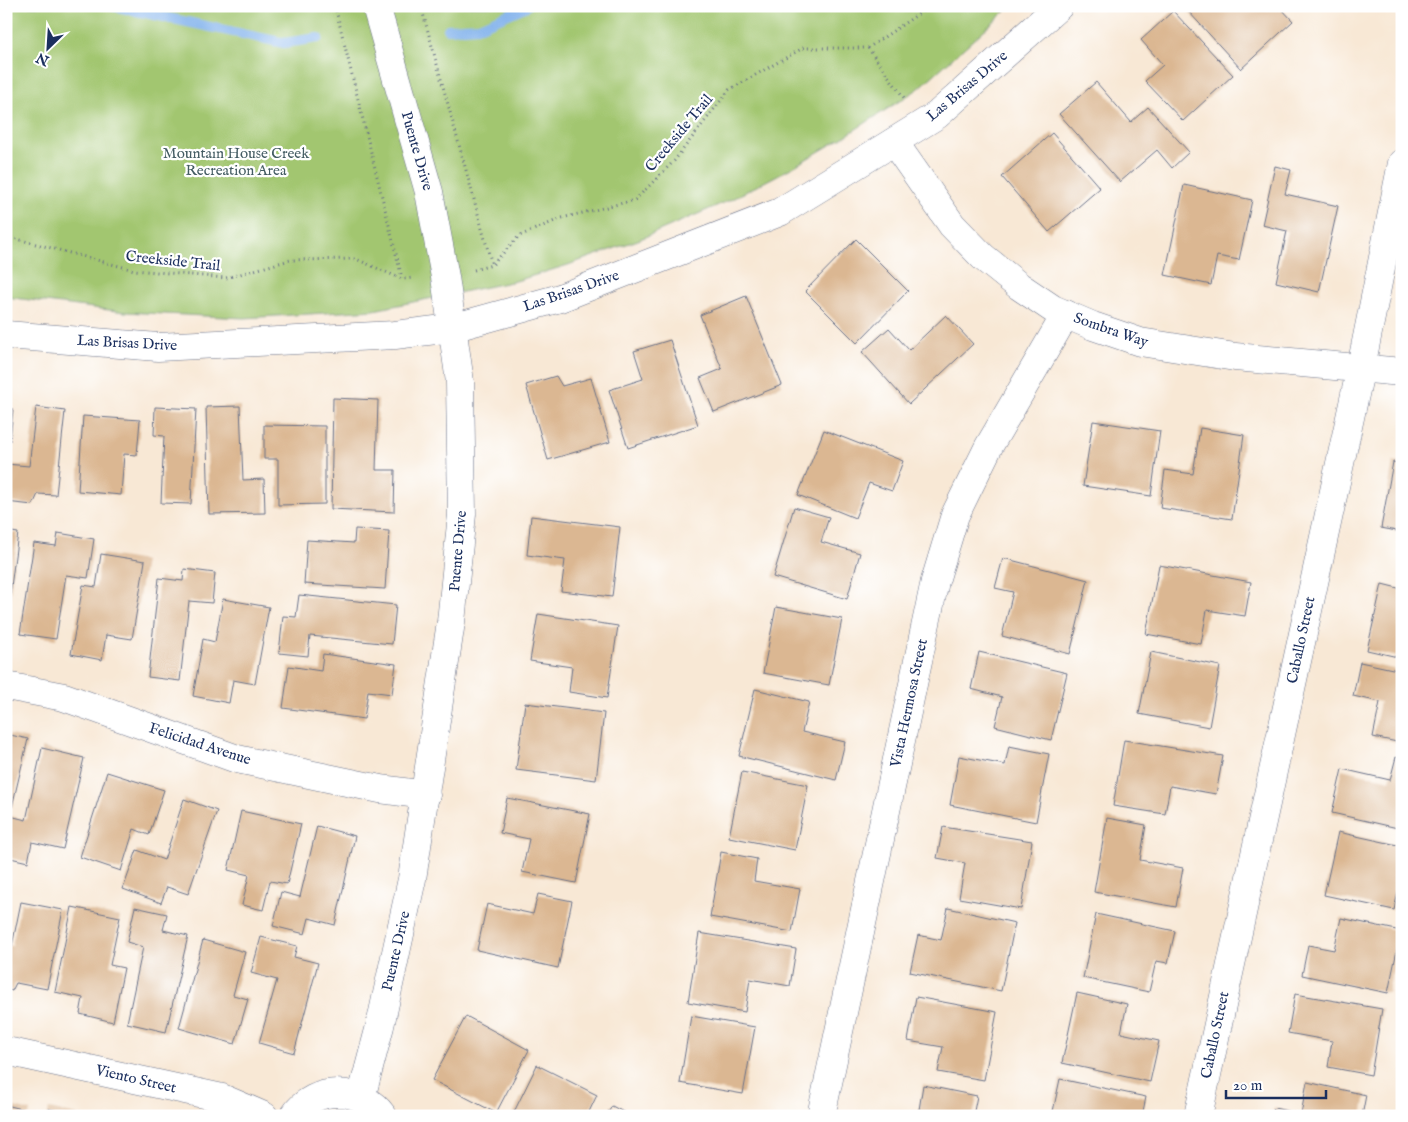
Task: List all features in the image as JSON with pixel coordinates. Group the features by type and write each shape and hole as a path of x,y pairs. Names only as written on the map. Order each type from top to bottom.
{"street":[{"name":"Puente Drive","path":"361,1098 380,1026 412,879 451,622 462,514 460,382 445,277 429,192 376,6"},
{"name":"Las Brisas Drive","path":"6,335 158,347 395,335 452,328 560,298 780,212 937,115 1059,6"},
{"name":"Sombra Way","path":"894,142 952,225 983,257 1019,286 1053,309 1140,342 1235,357 1402,372"},
{"name":"Caballo Street","path":"1198,1116 1361,367 1402,163"},
{"name":"Vista Hermosa Street","path":"821,1116 935,581 955,515 989,446 1066,314"},
{"name":"Felicidad Avenue","path":"6,686 64,697 237,759 380,789 426,795"},
{"name":"Viento Street","path":"6,1050 222,1098 264,1116"},
{"path":"294,1116 306,1103 318,1096 333,1093 348,1093 361,1098 371,1103 382,1116"}],"path":[{"path":"335,6 402,279"},
{"path":"421,6 492,265"},
{"path":"924,123 868,48 930,6"},
{"name":"Creekside Trail","path":"6,236 134,270 226,278 290,260 356,259 402,279 445,277 492,265 519,236 562,218 635,200 674,161 728,90 803,48 868,48"}],"green space":[{"name":"Mountain House Creek Recreation Area","path":"6,6 1011,6 918,89 847,135 793,167 730,200 638,240 516,281 374,310 244,318 125,312 6,297"}],"building":[{"path":"1193,6 1279,6 1293,21 1241,69 1188,11"},
{"path":"1173,11 1233,75 1183,121 1145,81 1163,65 1141,40"},
{"path":"1096,82 1131,122 1148,107 1189,152 1172,168 1157,150 1120,182 1059,114"},
{"path":"1052,133 1100,188 1049,232 1002,177"},
{"path":"1275,166 1291,170 1285,194 1338,206 1319,292 1276,282 1287,231 1262,225"},
{"path":"1184,185 1252,200 1239,260 1217,256 1211,285 1165,275"},
{"path":"856,239 908,291 857,343 805,291"},
{"path":"746,296 782,385 714,412 700,378 722,369 700,315"},
{"path":"946,315 973,344 909,404 862,352 889,328 909,350"},
{"path":"670,340 698,425 628,448 609,390 643,379 634,351"},
{"path":"556,376 562,386 591,378 610,442 548,460 526,385"},
{"path":"333,398 378,400 376,470 395,470 394,512 331,509"},
{"path":"240,406 243,480 264,479 265,513 209,514 206,407"},
{"path":"36,407 65,411 56,495 38,494 33,505 6,502 6,464 29,466"},
{"path":"155,407 196,409 191,504 161,503 164,436 154,435"},
{"path":"6,408 13,409 10,441 6,441"},
{"path":"83,416 140,420 137,455 124,454 121,495 78,491"},
{"path":"1093,421 1160,431 1151,496 1083,486"},
{"path":"264,425 325,426 325,504 278,505 278,459 264,459"},
{"path":"1200,428 1244,435 1232,519 1160,508 1165,470 1193,474"},
{"path":"824,430 903,461 892,491 869,483 855,518 798,495"},
{"path":"1393,462 1402,464 1402,532 1381,528"},
{"path":"794,507 829,517 821,542 860,553 847,599 773,577"},
{"path":"531,516 620,527 612,597 561,591 565,560 527,555"},
{"path":"355,529 389,531 385,589 304,584 307,540 354,543"},
{"path":"6,531 18,533 7,618 6,618"},
{"path":"58,533 94,539 88,578 66,575 56,639 20,634 34,543 56,546"},
{"path":"101,554 145,561 132,639 106,635 102,660 71,654 83,585 96,587"},
{"path":"1003,558 1088,580 1070,654 1002,636 1013,592 995,588"},
{"path":"1159,565 1251,582 1245,616 1207,610 1201,644 1146,634"},
{"path":"184,569 215,573 212,603 189,601 180,681 148,677 159,578 183,581"},
{"path":"1382,584 1402,589 1402,658 1367,650"},
{"path":"299,595 396,605 392,644 310,636 308,656 279,653 283,616 296,617"},
{"path":"223,599 269,607 255,684 233,680 229,703 193,696 203,639 215,642"},
{"path":"776,607 842,619 829,685 763,673"},
{"path":"538,614 618,626 607,698 569,692 572,667 530,661"},
{"path":"979,652 1067,673 1051,740 995,726 1002,697 971,689"},
{"path":"1151,652 1220,666 1209,727 1139,714"},
{"path":"323,654 396,664 392,694 368,691 364,719 283,708 289,666 321,671"},
{"path":"1360,662 1402,671 1402,743 1373,737 1380,702 1353,696"},
{"path":"755,689 809,702 802,732 845,742 836,780 739,756"},
{"path":"525,703 604,713 596,780 516,770"},
{"path":"6,734 28,739 12,807 6,805"},
{"path":"1124,740 1223,756 1216,794 1170,786 1165,814 1113,806"},
{"path":"1009,746 1049,754 1036,822 950,805 959,756 1005,765"},
{"path":"42,748 84,758 63,849 32,842 28,862 6,857 6,815 26,820"},
{"path":"1396,757 1402,759 1402,829 1332,813 1342,769 1390,780"},
{"path":"107,772 164,790 149,835 134,829 121,871 80,857"},
{"path":"742,772 808,785 795,850 729,837"},
{"path":"507,798 590,814 576,883 522,872 529,839 500,833"},
{"path":"184,799 217,811 188,894 167,887 161,903 123,889 137,850 164,860"},
{"path":"241,811 301,824 287,884 270,881 263,910 242,905 249,875 228,870"},
{"path":"1107,818 1146,825 1140,860 1183,868 1176,907 1094,892"},
{"path":"317,826 355,836 335,925 309,918 305,934 273,926 281,892 300,897"},
{"path":"943,827 1032,841 1021,909 959,898 965,863 937,858"},
{"path":"1338,832 1402,846 1402,875 1394,910 1324,895"},
{"path":"721,852 757,859 754,881 800,889 792,932 710,917"},
{"path":"538,894 572,901 558,968 477,950 487,904 533,914"},
{"path":"21,902 63,910 47,989 16,983 12,991 6,989 6,945 12,946"},
{"path":"72,907 120,917 110,965 124,968 113,1022 80,1014 83,998 55,992"},
{"path":"135,907 167,914 163,930 188,936 166,1032 127,1023 143,947 127,942"},
{"path":"948,908 1015,923 1001,991 910,972 918,935 941,940"},
{"path":"1096,914 1175,931 1168,963 1156,961 1149,992 1083,978"},
{"path":"1341,918 1401,931 1388,993 1302,975 1308,945 1334,950"},
{"path":"699,933 796,949 790,986 750,979 745,1012 688,1002"},
{"path":"261,937 297,946 294,957 318,963 294,1053 259,1043 277,980 251,973"},
{"path":"203,940 245,952 233,995 248,999 235,1044 179,1028"},
{"path":"1077,993 1127,1004 1121,1033 1159,1041 1150,1082 1062,1063"},
{"path":"1295,994 1382,1009 1371,1075 1328,1067 1332,1041 1288,1033"},
{"path":"916,997 997,1012 984,1080 938,1072 943,1047 908,1041"},
{"path":"466,1016 529,1050 496,1113 432,1080"},
{"path":"691,1016 755,1027 743,1094 680,1083"},
{"path":"537,1065 597,1095 587,1116 512,1116"},
{"path":"1060,1079 1146,1097 1142,1116 1052,1116"},
{"path":"1307,1082 1366,1095 1362,1116 1272,1116 1274,1108 1301,1114"},
{"path":"923,1085 977,1096 973,1116 918,1116"},
{"path":"6,1105 30,1111 29,1116 6,1116"},
{"path":"612,1106 631,1116 606,1116"},
{"path":"49,1109 77,1115 77,1116 47,1116"}],"waterway":[{"path":"113,6 284,43 318,38"},
{"path":"448,29 479,27 527,6"}]}
